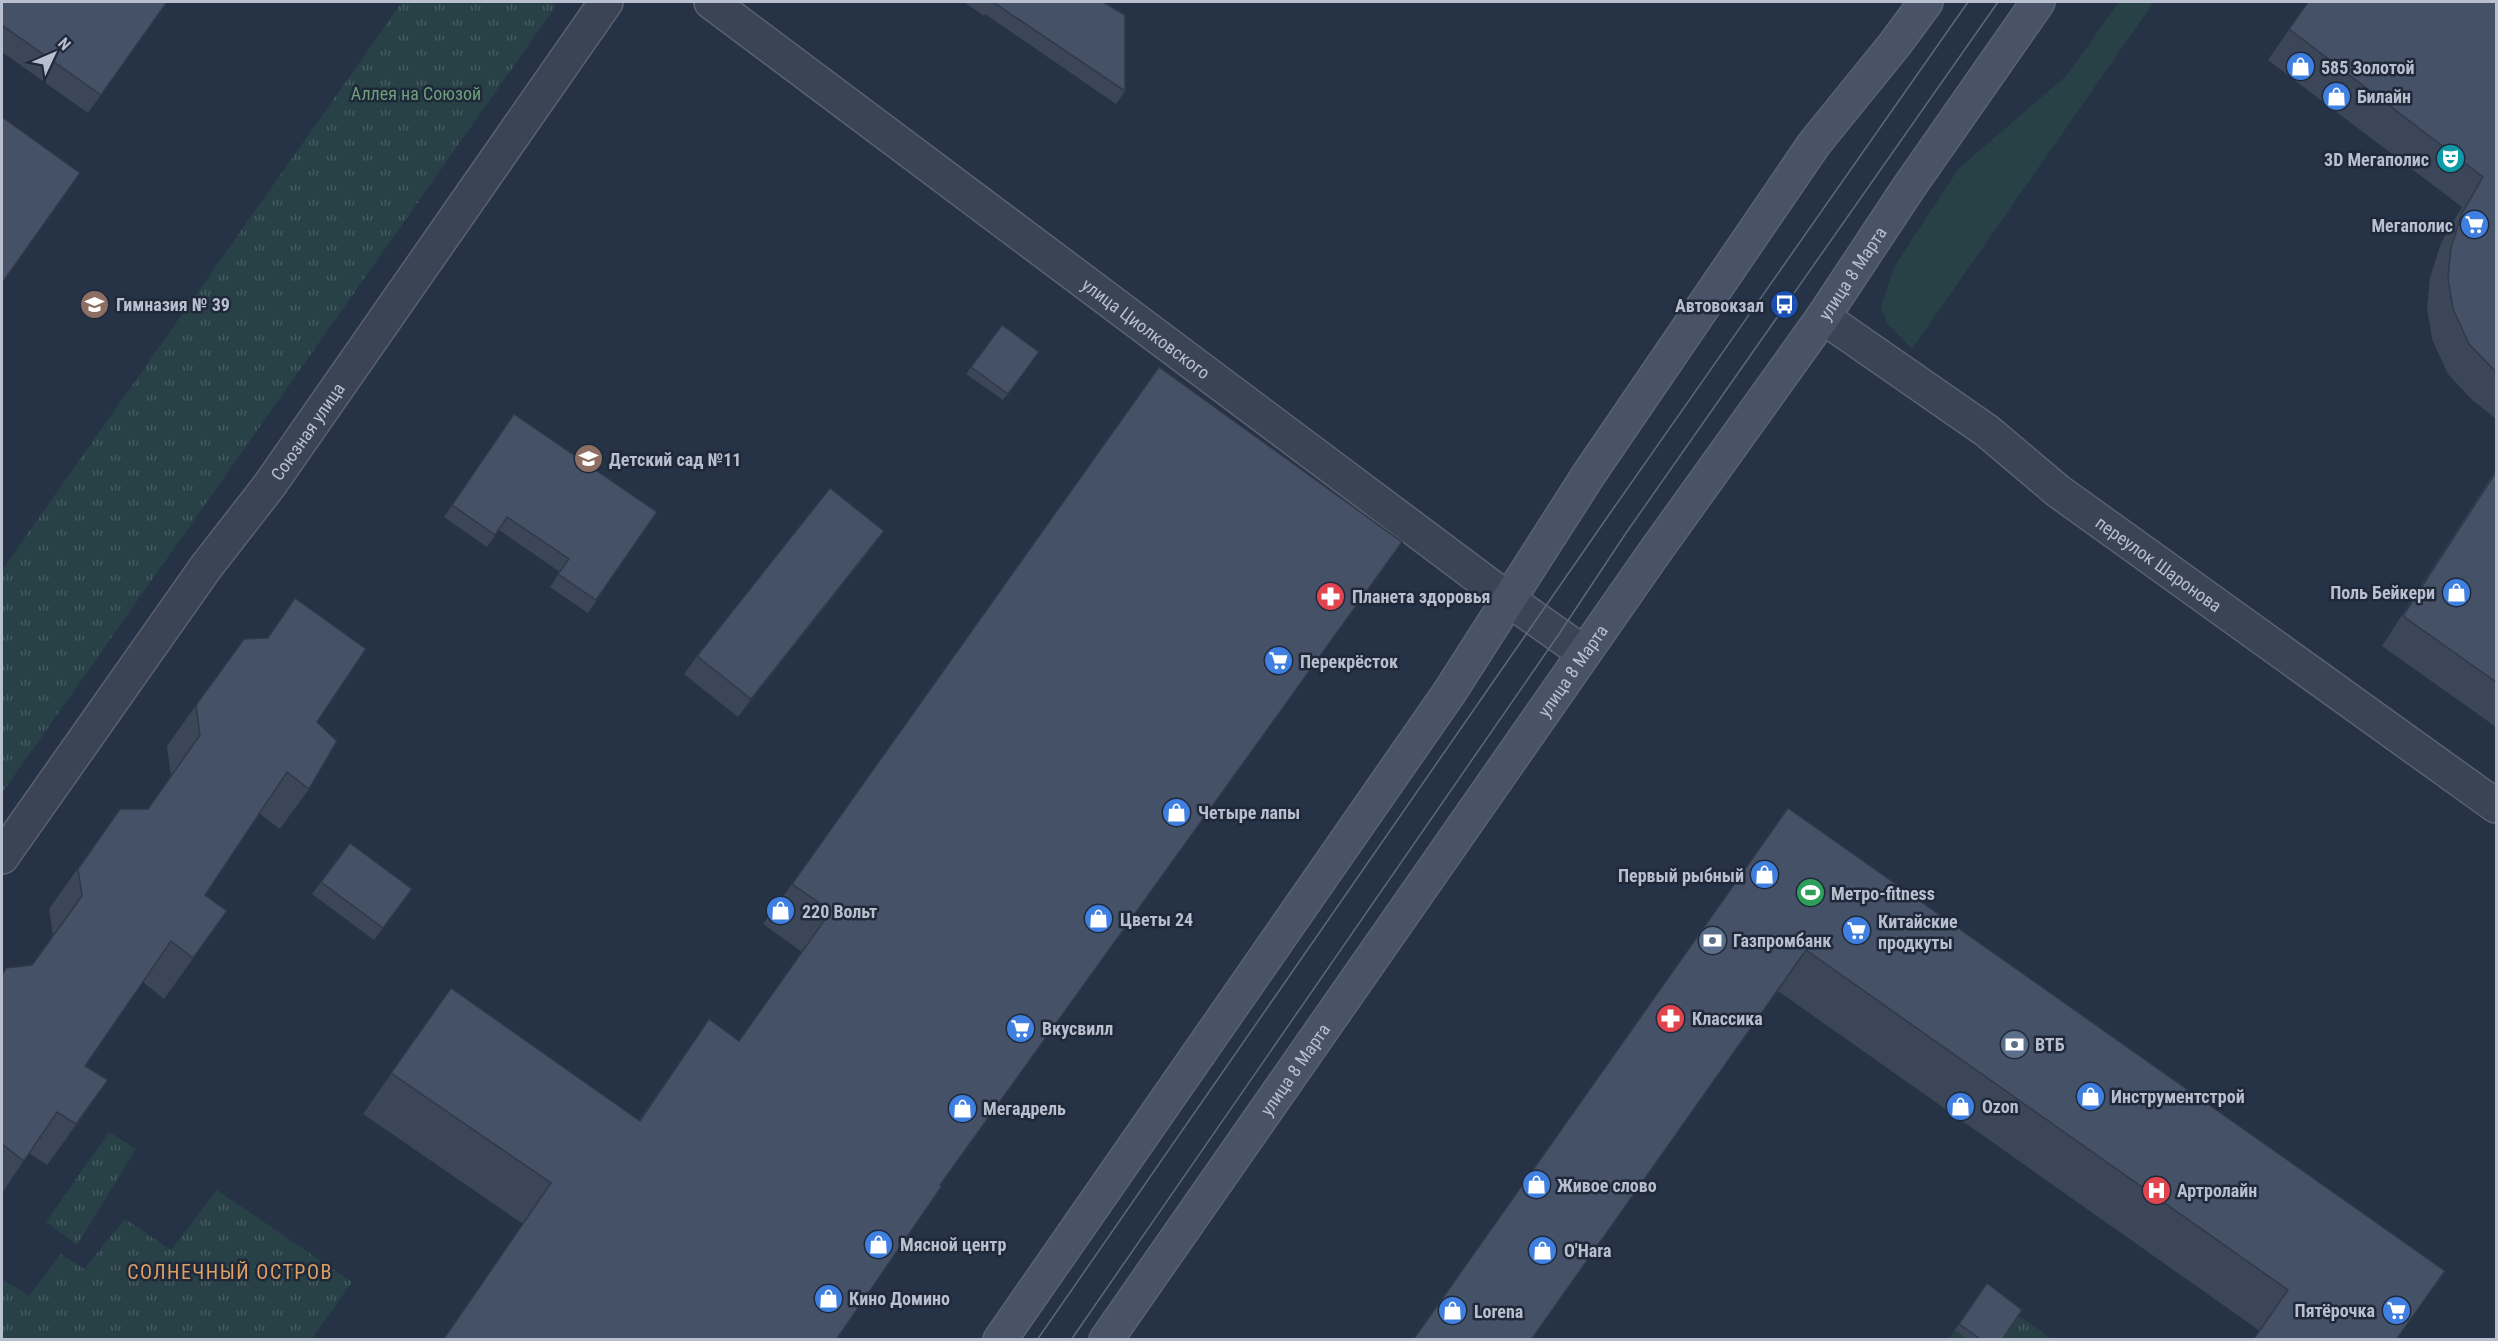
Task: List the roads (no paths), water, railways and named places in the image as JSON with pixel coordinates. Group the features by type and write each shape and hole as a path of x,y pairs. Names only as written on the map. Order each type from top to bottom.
{"main road":[{"path":"1000,1340 1442,703 1589,474 1814,144 1926,2"},
{"name":"улица 8 Марта","path":"1106,1340 1584,653 1823,317 1909,187 2038,2"}],"street":[{"name":"Союзная улица","path":"2,857 206,567 269,486 606,2"},
{"name":"улица Циолковского","path":"711,2 1509,600 1584,653"},
{"name":"переулок Шаронова","path":"1823,317 1987,431 2058,491 2496,806"}],"tram line":[{"path":"1037,1340 1606,519 1968,2"},
{"path":"1071,1340 1559,634 1626,533 1998,2"}],"place":[{"name":"585 Золотой","path":"2300,67"},
{"name":"Билайн","path":"2336,96"},
{"name":"3D Мегаполис","path":"2450,159"},
{"name":"Мегаполис","path":"2474,225"},
{"name":"Гимназия № 39","path":"95,304"},
{"name":"Автовокзал","path":"1785,305"},
{"name":"Детский сад №11","path":"588,459"},
{"name":"Поль Бейкери","path":"2456,592"},
{"name":"Планета здоровья","path":"1331,596"},
{"name":"Перекрёсток","path":"1279,661"},
{"name":"Четыре лапы","path":"1177,812"},
{"name":"Первый рыбный","path":"1765,875"},
{"name":"Метро-fitness","path":"1810,893"},
{"name":"220 Вольт","path":"781,911"},
{"name":"Цветы 24","path":"1099,919"},
{"name":"Китайские продкуты","path":"1857,931"},
{"name":"Газпромбанк","path":"1712,940"},
{"name":"Классика","path":"1671,1018"},
{"name":"Вкусвилл","path":"1021,1028"},
{"name":"ВТБ","path":"2014,1044"},
{"name":"Инструментстрой","path":"2090,1096"},
{"name":"Ozon","path":"1961,1106"},
{"name":"Мегадрель","path":"962,1108"},
{"name":"Живое слово","path":"1536,1185"},
{"name":"Артролайн","path":"2156,1190"},
{"name":"Мясной центр","path":"879,1244"},
{"name":"O'Hara","path":"1543,1250"},
{"name":"Кино Домино","path":"828,1298"},
{"name":"Пятёрочка","path":"2396,1310"},
{"name":"Lorena","path":"1453,1311"}],"district":[{"name":"СОЛНЕЧНЫЙ ОСТРОВ","path":"230,1272"}],"park label":[{"name":"Аллея на Союзой","path":"416,93"}]}
